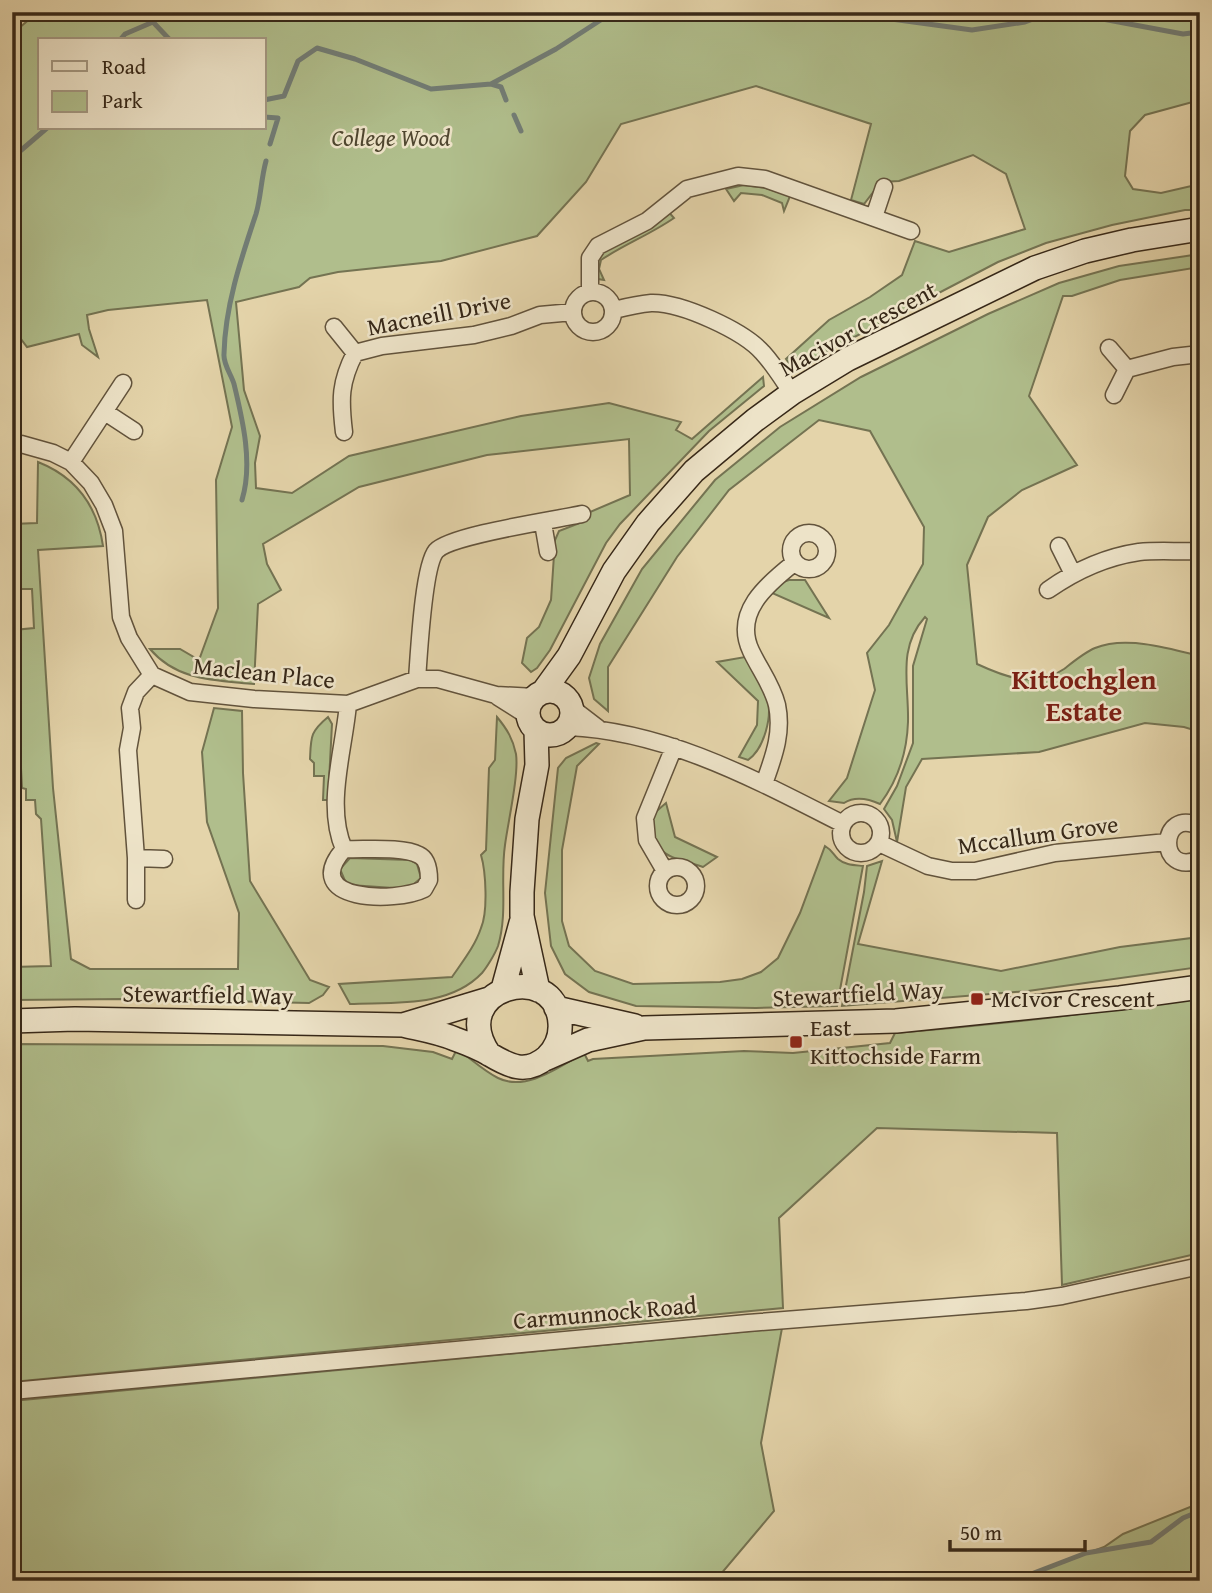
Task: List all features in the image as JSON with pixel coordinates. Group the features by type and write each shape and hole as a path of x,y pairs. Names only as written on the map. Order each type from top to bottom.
{"street":[{"path":"590,292 590,258 598,246 647,221 687,189 738,176 765,179 911,231"},
{"path":"874,217 884,187"},
{"name":"Macivor Crescent","path":"538,990 522,916 527,819 537,765 550,713 569,656 614,570 648,523 694,471 755,420 792,393 848,359 1035,268 1086,251 1132,240 1200,229"},
{"path":"590,292 606,296 614,310 613,319 599,332 581,329 575,321 573,312 578,299 590,292"},
{"path":"614,310 651,303 675,304 694,311 752,343 763,353 792,393"},
{"name":"Macneill Drive","path":"344,432 341,390 345,372 355,353 382,345 474,335 512,326 540,315 573,312"},
{"name":"Macneill Drive","path":"334,327 355,353"},
{"path":"1109,348 1127,369"},
{"path":"1114,396 1127,369 1172,357 1200,354"},
{"path":"71,462 123,383"},
{"path":"105,412 134,431"},
{"path":"12,444 52,453 71,462 91,483 104,505 114,531 121,617 129,638 152,674 136,692 130,708 132,727 128,750 136,900"},
{"path":"417,679 428,569 435,552 446,544 467,537 582,514"},
{"path":"542,523 548,552"},
{"path":"1059,546 1072,572"},
{"path":"1048,590 1072,572 1139,552 1200,551"},
{"path":"764,784 780,731 777,706 771,688 750,649 746,617 768,583 794,563"},
{"name":"Maclean Place","path":"152,674 190,692 254,699 348,704 417,679 438,680 550,713"},
{"path":"344,849 335,822 340,755 345,739 348,704"},
{"path":"550,713 674,747 715,762 842,824"},
{"path":"665,871 647,840 645,818 674,747"},
{"path":"853,813 868,813 880,824 882,834 879,843 863,853 849,849 841,838 842,824 853,813"},
{"path":"1200,827 1183,823 1169,834 1167,842 1168,851 1182,863 1200,859"},
{"name":"Mccallum Grove","path":"879,843 928,866 975,871 1055,853 1167,842"},
{"path":"344,849 405,851 419,855 425,860 429,880 424,889 406,895 356,895 343,891 334,884 331,875 337,858 344,849"},
{"path":"135,859 164,859"},
{"name":"Macivor Crescent","path":"496,994 522,916"},
{"path":"520,985 538,990 549,997 560,1020 557,1044 550,1054 531,1066 508,1066 489,1054 479,1032 479,1020 496,994 520,985"},
{"name":"Stewartfield Way","path":"541,1061 588,1040 644,1028 896,1021 1200,987"},
{"name":"Stewartfield Way","path":"403,1025 496,994"},
{"name":"Stewartfield Way","path":"556,1008 644,1028"},
{"name":"Stewartfield Way","path":"12,1021 75,1019 403,1025 452,1037 489,1054"},
{"name":"Carmunnock Road","path":"12,1391 610,1335 1026,1301 1062,1296 1200,1266"}],"green space":[{"name":"College Wood","path":"38,12 1200,12 1200,100 1145,115 1130,131 1125,176 1133,189 1161,193 1200,184 1200,210 1185,210 1112,225 1046,243 998,262 799,366 791,366 786,359 829,320 902,275 915,241 949,252 1025,229 1006,174 973,155 899,181 881,182 864,204 851,200 871,124 756,86 621,124 586,182 537,236 441,261 338,272 310,278 299,287 236,302 244,390 260,436 255,463 256,488 292,493 349,456 521,416 609,403 681,422 676,430 692,439 763,377 764,386 709,431 620,524 606,543 550,650 531,672 522,663 527,638 539,627 551,600 555,540 559,531 585,521 590,512 630,495 629,439 487,455 359,487 263,544 267,564 281,590 258,604 254,684 211,680 172,667 150,649 180,649 199,660 218,608 216,480 232,427 207,300 108,310 87,315 98,357 82,345 79,334 27,347 12,327 12,34"},
{"path":"744,185 766,188 790,196 784,211 782,203 762,195 741,193 734,201 726,189"},
{"path":"667,210 674,218 601,260 599,269 604,280 598,279 595,257"},
{"path":"1200,254 1200,267 1120,280 1072,296 1063,296 1029,396 1077,465 1022,490 988,517 967,565 977,664 1009,677 1031,680 1053,675 1087,652 1107,644 1147,644 1198,655 1200,732 1184,727 1145,723 1039,752 922,759 906,787 897,842 892,820 884,809 897,786 913,743 913,666 927,619 925,617 916,629 908,654 907,733 903,755 892,785 880,804 862,799 844,803 829,801 847,778 875,690 867,653 889,625 923,564 924,527 870,431 819,420 729,490 677,557 608,667 608,711 594,699 589,678 600,644 642,569 715,480 780,427 861,377 988,314 1059,283 1119,266"},
{"path":"38,462 74,484 82,494 96,518 103,546 38,550 53,788 71,959 90,969 238,969 239,913 207,822 202,752 214,708 242,711 250,881 310,980 329,987 323,995 309,1003 125,999 12,1000 12,967 51,966 41,819 36,814 35,800 26,800 26,789 22,788 14,630 34,628 32,589 12,589 12,524 37,523"},
{"path":"789,580 805,580 829,618 772,593"},
{"path":"745,657 763,687 769,705 763,740 748,760 739,757 757,725 758,701 717,662"},
{"path":"328,717 332,724 328,800 323,800 324,776 314,776 310,751 315,731"},
{"path":"497,717 511,739 517,763 504,857 503,921 495,953 482,973 469,984 437,998 402,1003 350,1004 339,984 452,977 475,941 485,912 485,881 481,855 486,850 489,768 495,760"},
{"path":"599,744 577,766 562,850 562,921 569,946 595,971 633,984 720,982 742,979 761,972 778,958 800,913 825,846 841,861 863,866 837,1006 636,1006 589,992 565,974 551,946 545,893 558,768 566,758"},
{"path":"666,803 675,837 717,857 703,867 664,853 655,840 652,815"},
{"path":"350,858 410,860 417,864 421,878 408,889 350,885 345,881 340,869"},
{"path":"882,861 858,944 1001,971 1120,947 1200,937 1200,967 1028,991 842,1006 867,866"},
{"path":"1200,997 1200,1253 1062,1285 1057,1133 877,1128 779,1218 783,1308 12,1382 12,1044 383,1046 433,1052 452,1059 457,1049 498,1078 520,1082 542,1076 584,1053 588,1061 744,1051 793,1053 890,1043 895,1033 1048,1018"},
{"path":"782,1328 761,1443 774,1511 715,1581 586,1582 488,1576 438,1581 12,1581 12,1401"},
{"path":"1200,1503 1200,1581 1013,1581 1104,1547 1123,1534"}],"waterway":[{"path":"266,100 284,96 298,61 317,48 355,59 431,89 491,84 556,49 613,12"},
{"path":"769,12 776,18 817,12"},
{"path":"840,12 972,30 1025,22 1052,12"},
{"path":"1065,12 1183,34 1200,32"},
{"path":"122,38 153,22 168,38"},
{"path":"491,84 501,87 506,100"},
{"path":"514,115 521,131"},
{"path":"266,117 278,118 270,144"},
{"path":"12,158 45,130"},
{"path":"242,500 247,472 246,442 234,384 225,362 225,336 240,265 258,208 266,161"},
{"path":"1013,1581 1086,1553 1151,1542 1183,1518 1200,1511"}],"place":[{"name":"McIvor Crescent","path":"977,999"},
{"name":"East Kittochside Farm","path":"796,1042"}],"district":[{"name":"Kittochglen Estate","path":"1084,695"}]}
